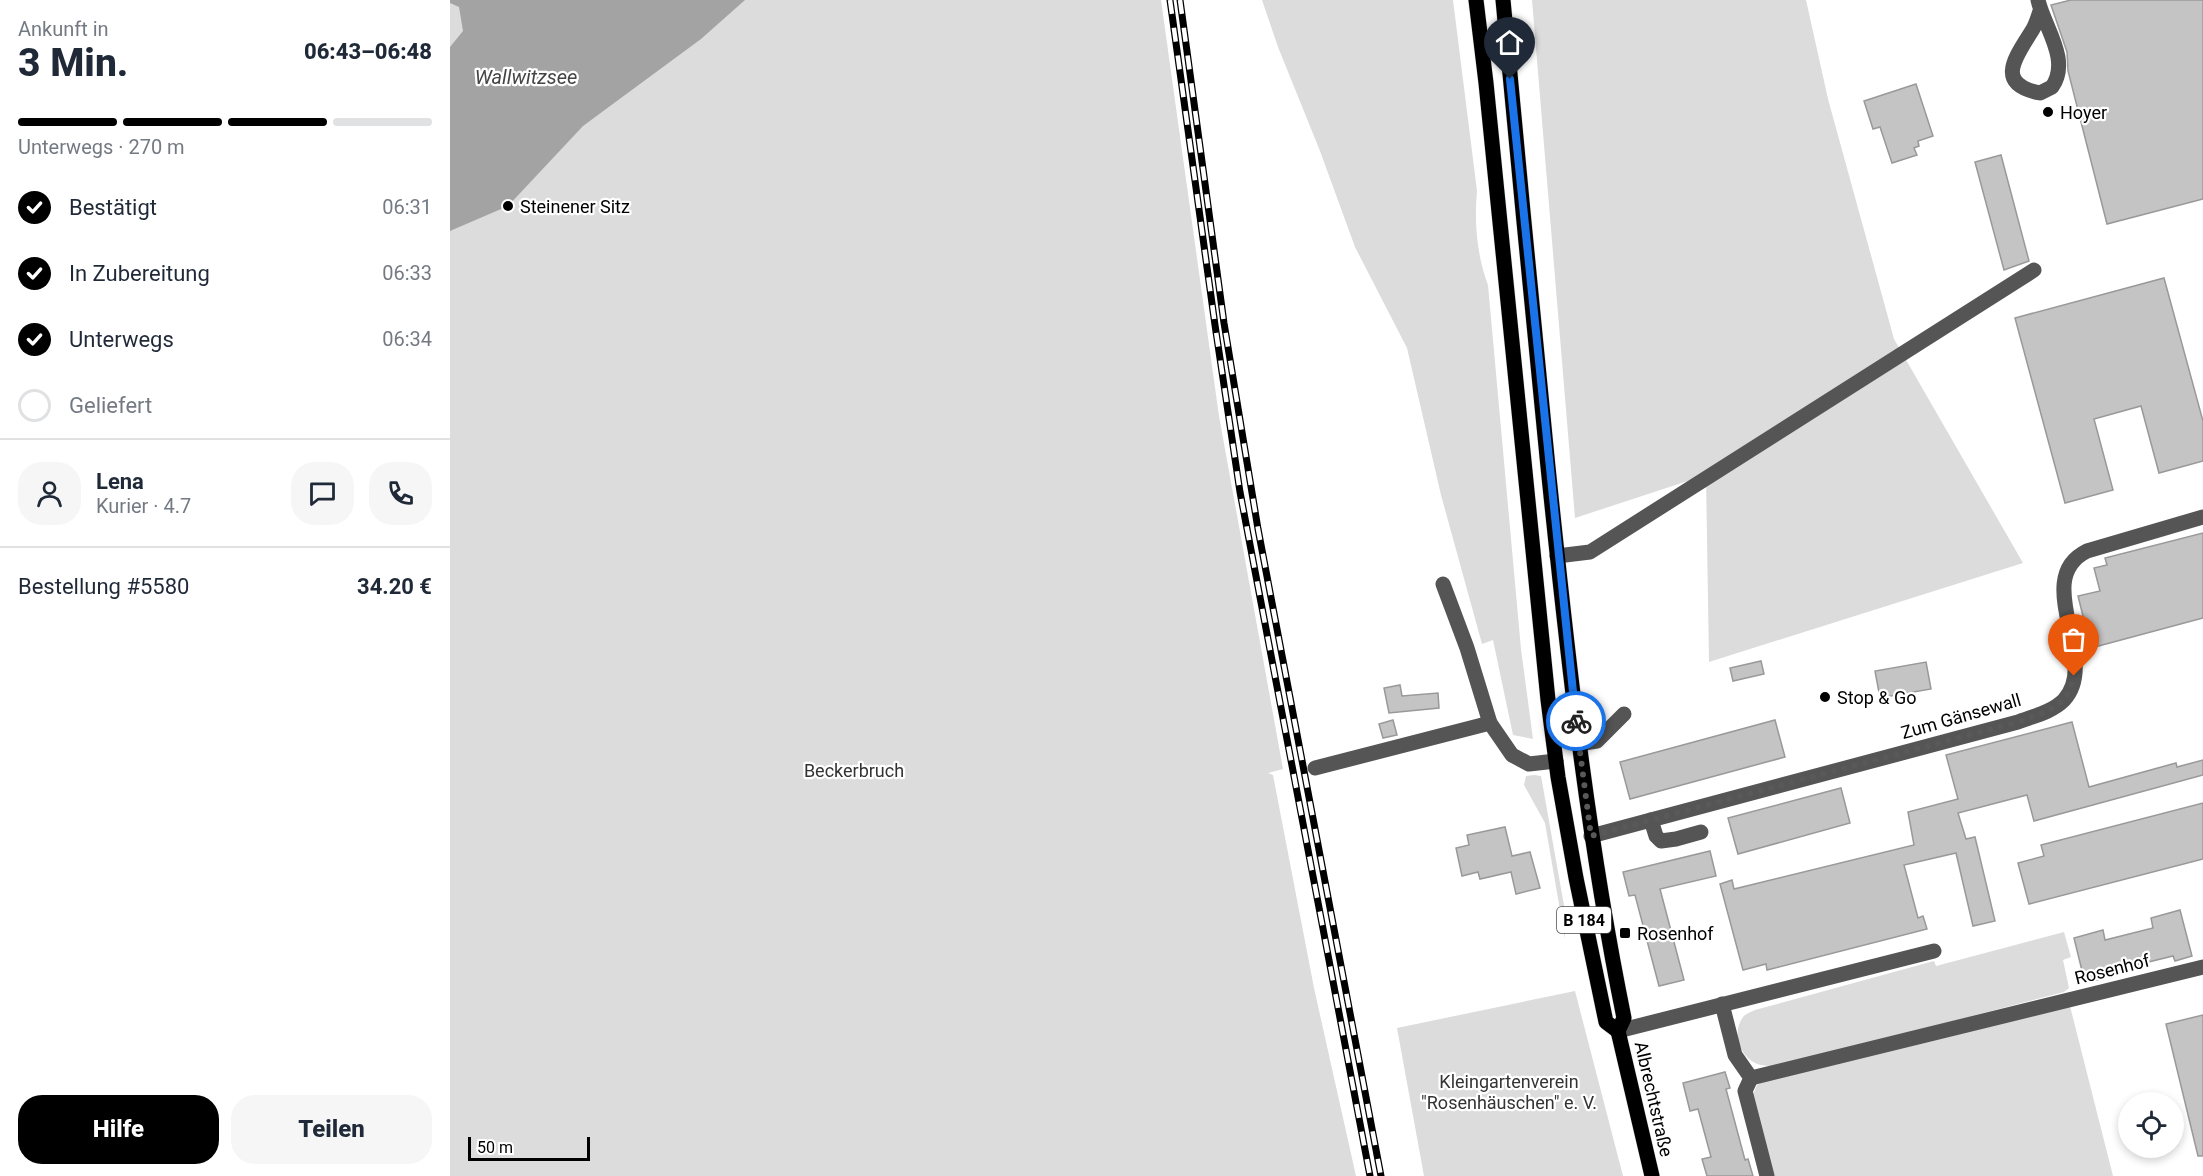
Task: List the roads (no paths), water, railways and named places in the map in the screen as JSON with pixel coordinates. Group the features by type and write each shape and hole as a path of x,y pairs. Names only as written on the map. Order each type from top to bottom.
{"main road":[{"name":"B 184","path":"1476,0 1488,95 1539,620 1556,760"},
{"name":"B 184","path":"1503,0 1557,556 1578,744 1591,836"},
{"name":"Albrechtstraße","path":"1556,760 1576,878 1606,1022 1618,1031"},
{"name":"Albrechtstraße","path":"1591,836 1601,902 1624,1018 1618,1031 1652,1176"}],"street":[{"path":"2039,6 2056,45 2058,73 2052,87 2040,93 2023,88 2013,77 2012,68 2018,51 2034,28 2039,6"},
{"path":"1557,556 1590,552 2034,270"},
{"name":"Zum Gänsewall","path":"1591,836 1651,820 1805,771 2018,722 2053,709 2072,690 2074,676 2075,663 2064,594 2064,579 2068,567 2078,555 2087,551 2203,517"},
{"path":"1443,584 1467,648 1490,723 1512,755 1529,764 1556,760"},
{"path":"1578,744 1597,741 1624,714"},
{"path":"1315,768 1490,723"},
{"path":"1651,820 1656,836 1661,841 1701,832"},
{"path":"1618,1031 1934,951"},
{"name":"Rosenhof","path":"1751,1078 2203,967"},
{"path":"1722,1004 1735,1056 1751,1078 1745,1091 1767,1176"}],"water":[{"name":"Wallwitzsee","path":"450,0 745,0 701,39 583,126 508,206 450,231 450,47 463,31 459,7 450,3"}],"railway":[{"path":"1170,0 1240,492 1370,1176"},
{"path":"1180,0 1224,323 1258,529 1381,1176"}],"place":[{"name":"Hoyer","path":"2048,112"},
{"name":"Steinener Sitz","path":"508,206"},
{"name":"Stop & Go","path":"1825,697"},
{"name":"Rosenhof","path":"1625,933"}],"park label":[{"name":"Beckerbruch","path":"854,770"},
{"name":"Kleingartenverein \"Rosenhäuschen\" e. V.","path":"1509,1091"}]}
